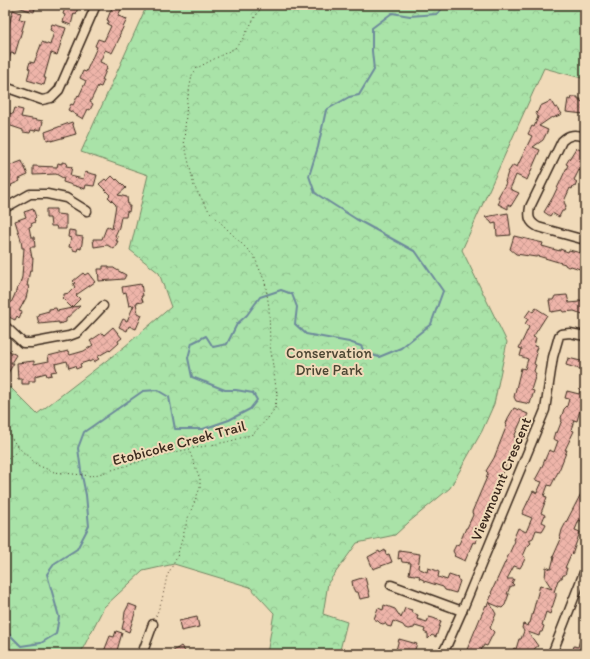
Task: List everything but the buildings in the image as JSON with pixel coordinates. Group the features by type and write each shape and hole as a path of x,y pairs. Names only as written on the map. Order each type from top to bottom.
{"street":[{"path":"5,87 42,100 51,98 59,90 96,5"},
{"path":"585,137 572,134 566,136 562,141 528,215 532,224 538,227 585,240"},
{"path":"5,208 30,194 48,194 66,198 87,211"},
{"path":"5,326 23,342 31,343 54,339 76,333 103,306"},
{"name":"Viewmount Crescent","path":"442,654 462,611 545,410 553,357 559,336 561,334 570,333 585,336"},
{"path":"552,654 585,570"},
{"path":"391,585 462,611"},
{"path":"142,654 153,624"}],"path":[{"name":"Etobicoke Creek Trail","path":"20,449 37,465 54,472 92,476 165,454 231,441 253,434 269,417 275,408 277,395 270,345 268,308 264,282 254,256 209,211 197,192 191,180 184,141 187,102 192,75 197,68 234,48 242,40 263,5"},
{"path":"5,429 20,449 5,461"},
{"path":"153,624 162,600 167,576 177,557 188,518 200,488 200,479 188,449"}],"green space":[{"name":"Conservation Drive Park","path":"147,5 585,5 585,79 544,68 462,250 507,342 494,404 482,431 450,488 395,535 357,543 328,583 323,614 347,622 339,654 267,654 274,613 250,587 174,564 143,571 104,607 80,654 5,654 5,389 10,387 37,414 124,347 171,307 159,273 130,250 148,175 81,152"}],"waterway":[{"path":"5,617 9,634 21,646 41,643 56,634 59,617 47,574 55,563 77,549 89,526 86,495 78,448 84,432 143,391 157,390 169,397 175,429 203,429 229,420 250,409 257,400 253,393 225,390 192,377 188,358 192,343 206,336 213,347 227,344 237,324 247,315 260,297 281,290 292,294 297,307 295,324 306,334 349,342 361,346 365,353 379,357 401,348 431,324 443,291 416,252 356,219 315,193 309,176 318,147 326,110 349,97 359,95 374,70 372,28 392,13 410,16 437,14 445,5"}]}
